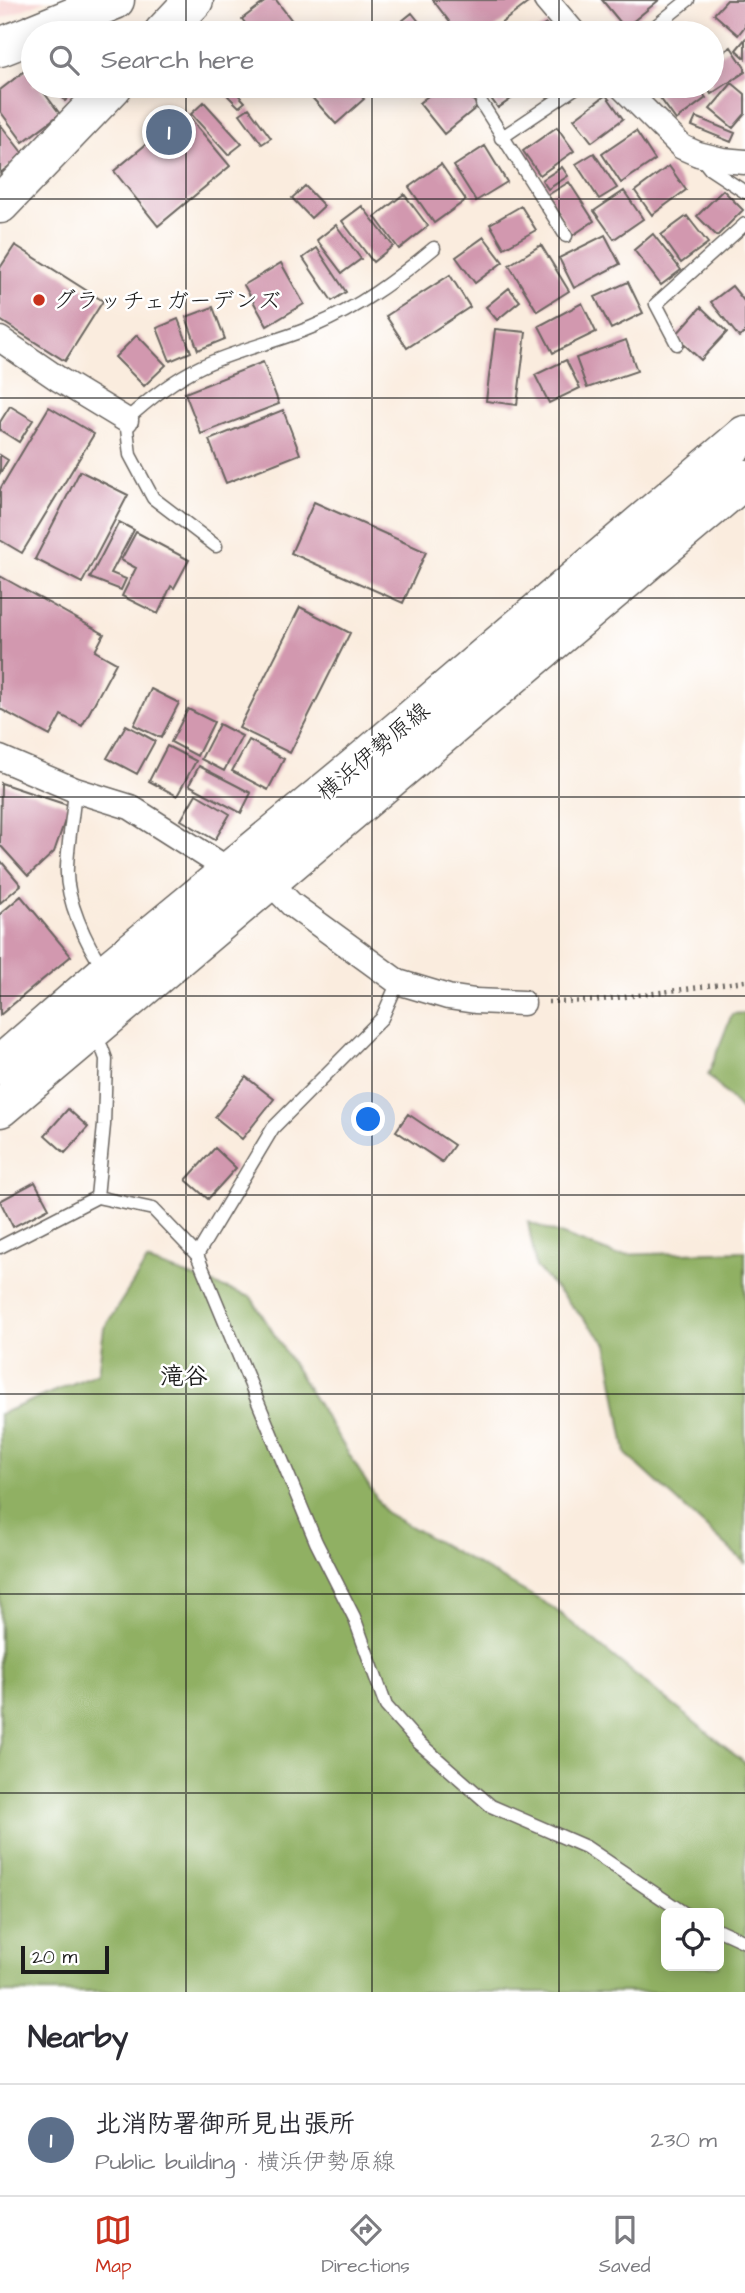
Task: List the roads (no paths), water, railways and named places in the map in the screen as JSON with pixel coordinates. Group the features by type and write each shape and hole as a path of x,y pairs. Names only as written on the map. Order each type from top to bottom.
{"main road":[{"path":"63,21 115,0"},
{"path":"174,21 194,0"},
{"path":"0,47 21,38"},
{"path":"0,204 102,98"},
{"name":"横浜伊勢原線","path":"0,1065 745,435"},
{"name":"横浜伊勢原線","path":"0,1108 745,479"}],"street":[{"path":"546,0 564,21"},
{"path":"633,98 682,147 722,160 745,162"},
{"path":"0,339 125,420"},
{"path":"0,758 75,790 130,807 229,870"},
{"path":"269,881 291,904 398,982 461,999 523,1003"}],"lane":[{"path":"662,21 688,0"},
{"path":"501,138 560,98"},
{"path":"482,104 501,138 566,236"},
{"path":"698,154 710,169 745,192"},
{"path":"677,344 656,304 745,224"},
{"path":"216,546 153,498 130,456 125,420 182,376 203,365 312,327 353,307 387,286 433,248"},
{"path":"75,790 66,870 82,930 92,953 107,972"},
{"path":"197,1255 273,1128 382,1018 398,982"},
{"path":"92,1030 106,1059 104,1125 97,1197"},
{"path":"0,1247 97,1197 153,1209 197,1255 316,1542 354,1617 386,1706 418,1742 491,1806 586,1847 677,1908"},
{"path":"724,1932 745,1942"}],"place":[{"name":"北消防署御所見出張所","path":"169,132"},
{"name":"グラッチェガーデンズ","path":"39,300"}],"district":[{"name":"滝谷","path":"184,1376"}]}
